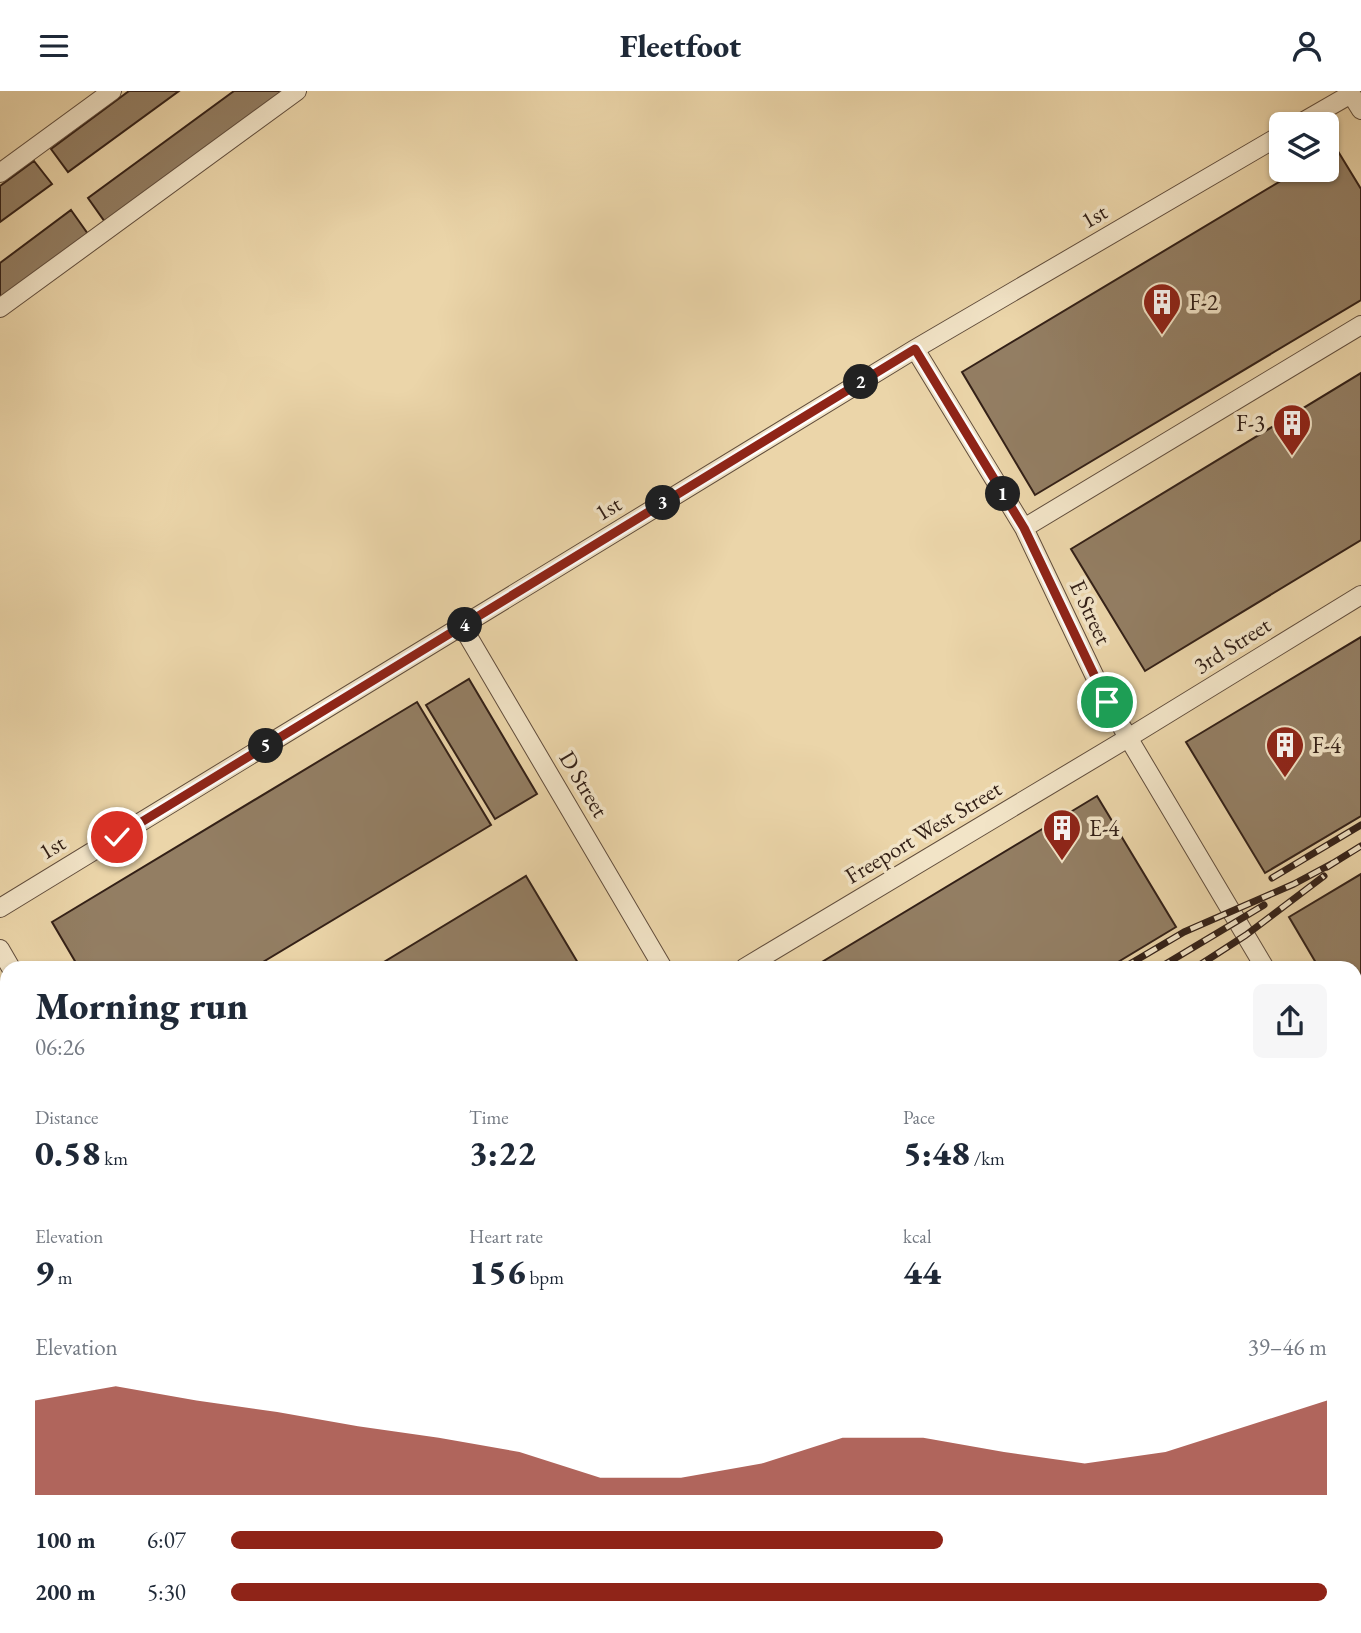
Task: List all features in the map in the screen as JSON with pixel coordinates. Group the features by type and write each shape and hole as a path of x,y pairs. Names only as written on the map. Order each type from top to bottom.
{"lane":[{"path":"0,173 112,91"},
{"path":"0,308 296,91"},
{"path":"1320,112 1351,94 1361,110"},
{"name":"1st","path":"0,908 915,349 1269,142"},
{"path":"1024,528 1361,325"},
{"name":"E Street","path":"915,349 1024,528 1107,702 1261,961"},
{"name":"3rd Street","path":"1128,738 1361,595"},
{"name":"D Street","path":"462,626 659,961"},
{"name":"Freeport West Street","path":"756,961 1128,738"}],"building":[{"path":"129,91 179,91 68,172 51,149"},
{"path":"234,91 283,91 105,222 88,198"},
{"name":"F-2","path":"1339,153 1361,189 1361,300 1035,495 962,372 1279,182 1339,182"},
{"path":"34,161 52,184 0,222 0,186"},
{"path":"71,210 88,234 0,298 0,263"},
{"name":"F-3","path":"1361,373 1361,540 1145,671 1071,549"},
{"name":"F-4","path":"1361,637 1361,816 1265,873 1186,742"},
{"path":"469,679 537,794 495,819 426,705"},
{"path":"417,702 491,825 265,961 75,961 52,922"},
{"name":"E-4","path":"1097,796 1176,927 1120,961 824,961"},
{"path":"1361,874 1361,961 1315,961 1289,917"},
{"path":"526,876 577,961 386,961"}],"railway":[{"path":"1272,878 1361,825"},
{"path":"1327,867 1361,846"},
{"path":"1135,961 1184,932 1294,884 1335,862"},
{"path":"1206,961 1246,935 1324,876"},
{"path":"1171,961 1264,905"}],"place":[{"name":"F-2","path":"1162,336"},
{"name":"F-3","path":"1292,457"},
{"name":"F-4","path":"1285,779"},
{"name":"E-4","path":"1062,862"}],"route":[{"path":"117,837 915,349 1024,528 1107,702"}]}
